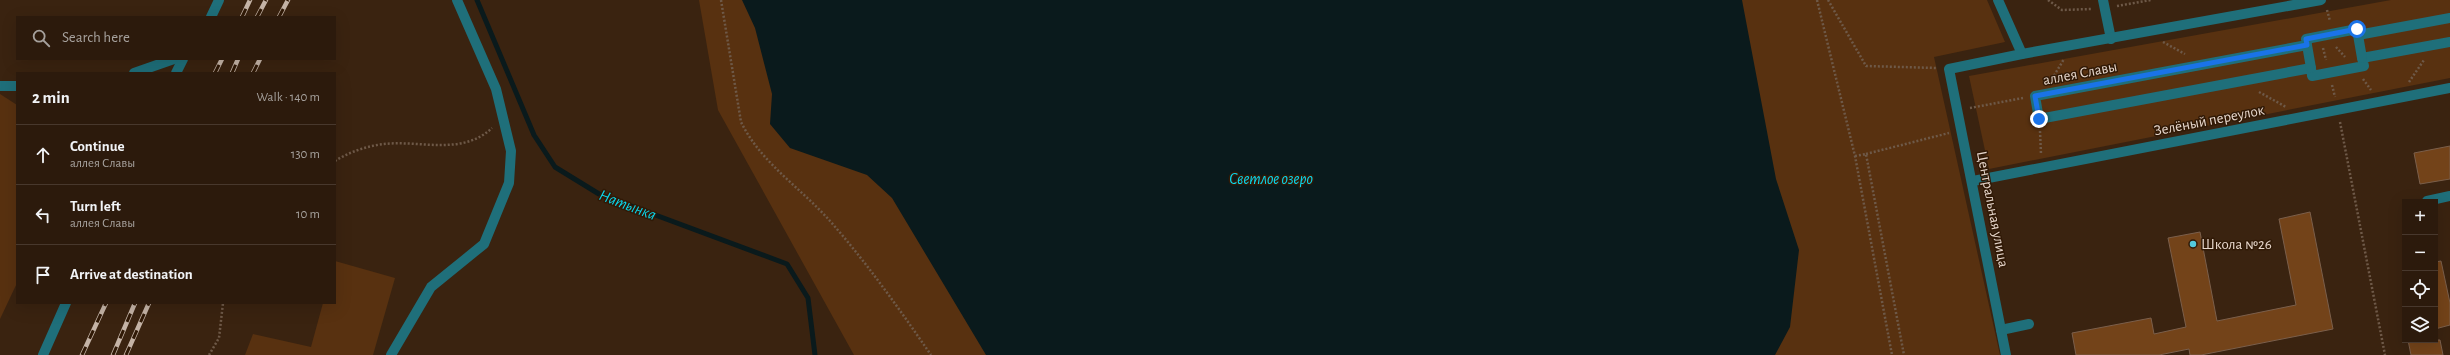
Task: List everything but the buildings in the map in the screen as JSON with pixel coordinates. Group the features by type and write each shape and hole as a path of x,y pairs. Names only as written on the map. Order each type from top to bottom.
{"street":[{"path":"211,16 219,0"},
{"path":"391,355 431,287 484,244 509,183 511,151 496,89 457,0"},
{"path":"1998,0 2022,54"},
{"path":"2103,0 2111,39"},
{"path":"1950,69 2022,54 2320,0"},
{"name":"аллея Славы","path":"2039,119 2038,96 2307,45 2306,39 2357,29 2358,35 2450,18"},
{"path":"2307,45 2312,76 2329,73 2364,66 2358,35"},
{"path":"2362,58 2450,42"},
{"path":"137,72 171,60"},
{"path":"176,72 182,60"},
{"path":"2039,119 2311,68"},
{"name":"Центральная улица","path":"1950,69 2006,355"},
{"path":"0,86 16,86"},
{"name":"Зелёный переулок","path":"1973,182 2450,88"},
{"path":"2436,199 2450,196"},
{"path":"42,355 66,304"},
{"path":"2001,330 2029,324"}],"path":[{"path":"721,0 741,122 748,138 759,151 830,221 903,314 931,355"},
{"path":"1817,0 1855,156 1892,355"},
{"path":"1828,0 1866,66 1950,69"},
{"path":"1958,110 2038,96 2072,45"},
{"path":"2354,68 2380,102"},
{"path":"2329,73 2385,355"},
{"path":"336,160 346,154 384,144 455,145 476,141 496,125 502,111"},
{"path":"2039,119 2042,169"},
{"path":"1855,156 1962,130"},
{"path":"1866,154 1904,355"},
{"path":"209,355 219,338 223,304"}],"shaded area":[{"name":"Светлое озеро","path":"699,0 1987,0 2005,42 1934,57 2000,355 854,355 718,110"},
{"path":"2391,0 2450,0 2450,78 1989,169 1969,76"},
{"path":"0,94 16,104 16,285 0,319"},
{"path":"336,261 395,278 373,355 245,355 253,334 311,347 323,304 336,304"}],"water":[{"name":"Светлое озеро","path":"742,0 1742,0 1776,179 1799,250 1790,327 1775,355 986,355 892,198 867,175 790,148 770,124 772,94 755,28"}],"waterway":[{"name":"Натынка","path":"477,0 534,135 555,167 599,194 787,264 808,298 815,355"}],"railway":[{"path":"242,16 250,0"},
{"path":"258,16 266,0"},
{"path":"280,16 288,0"},
{"path":"216,72 222,60"},
{"path":"232,72 238,60"},
{"path":"254,72 260,60"},
{"path":"82,355 106,304"},
{"path":"113,355 135,304"},
{"path":"126,355 149,304"}],"place":[{"name":"Школа №26","path":"2193,244"}],"route":[{"path":"2039,119 2035,96 2307,45 2306,39 2357,29"}]}
